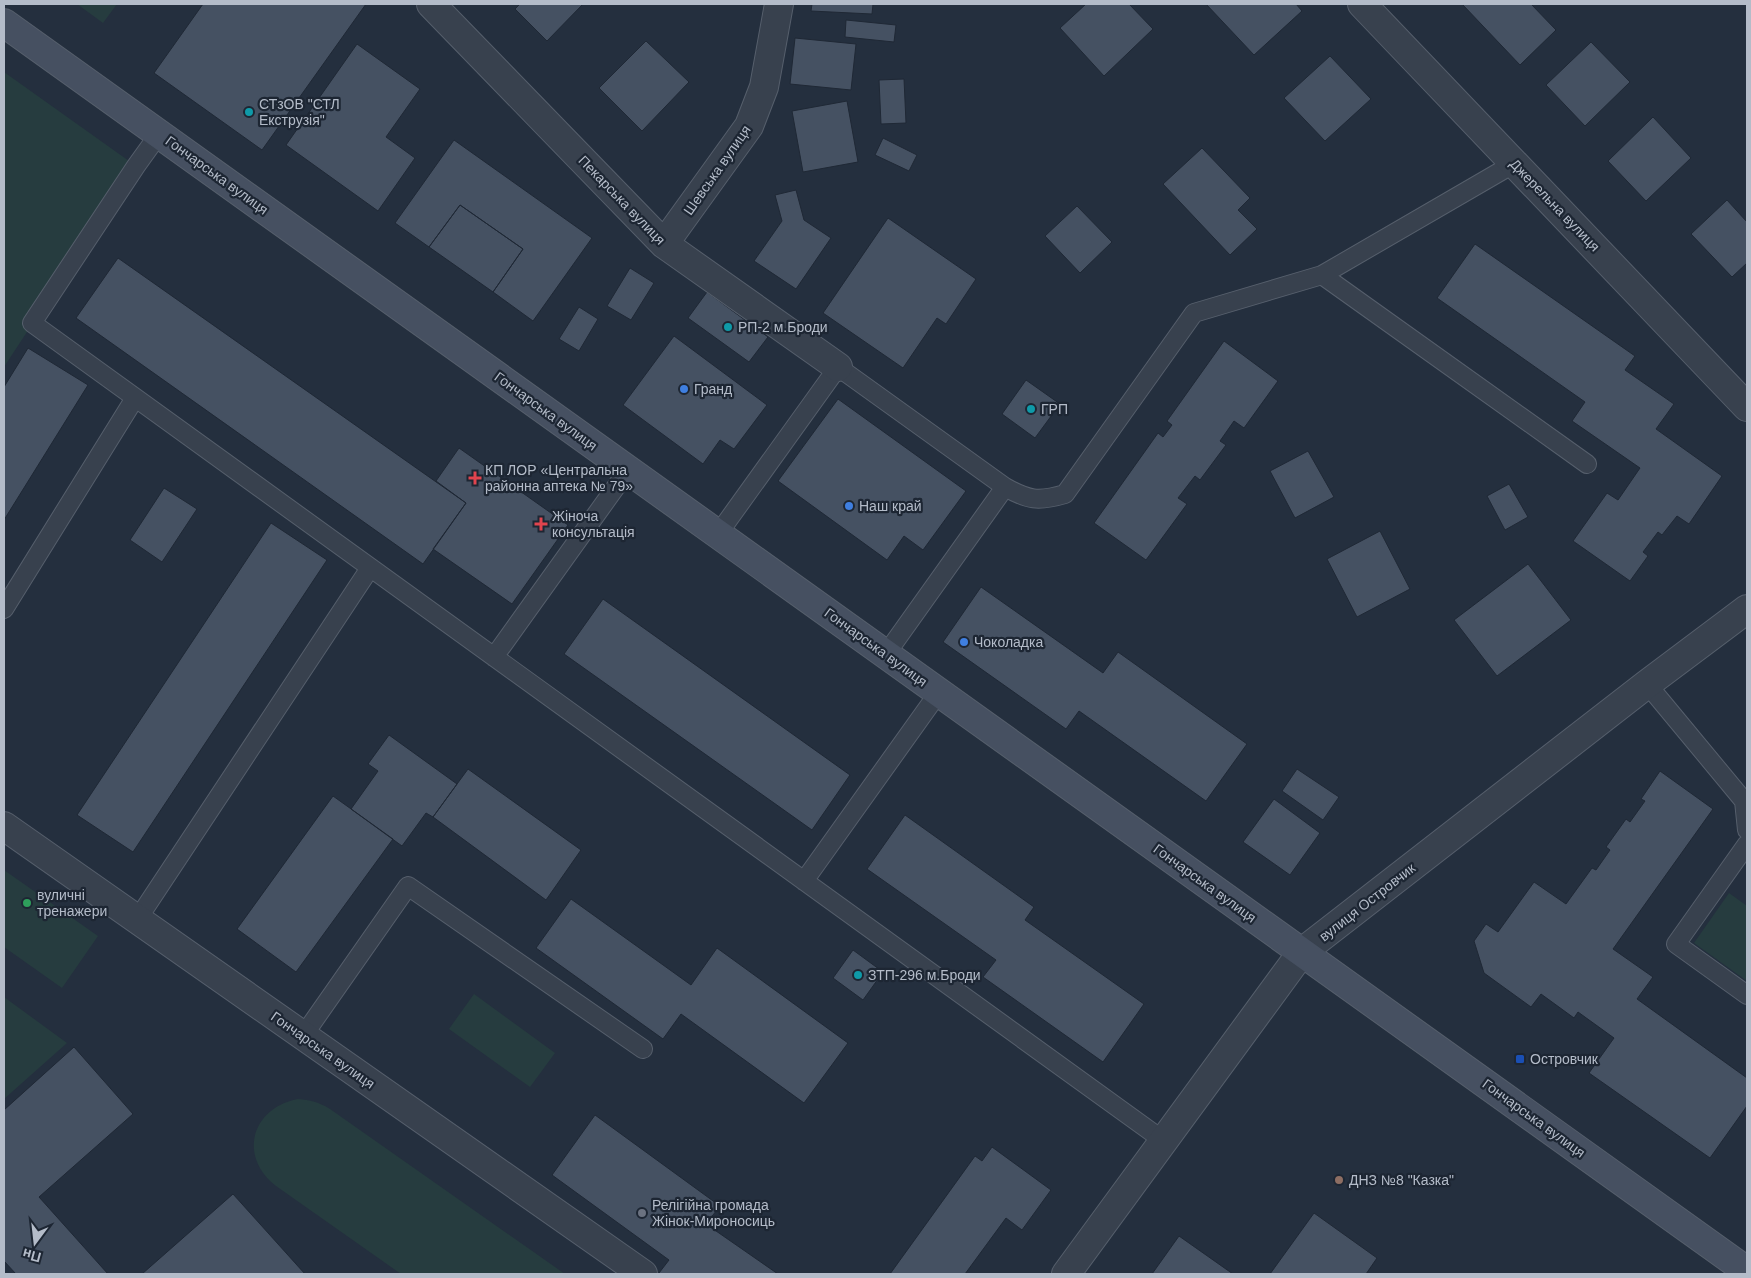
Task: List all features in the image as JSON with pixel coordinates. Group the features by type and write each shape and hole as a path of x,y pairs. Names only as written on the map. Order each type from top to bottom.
{"main road":[{"name":"Гончарська вулиця","path":"4,22 1747,1271"}],"street":[{"name":"Пекарська вулиця","path":"431,4 664,244 838,367"},
{"name":"Шевська вулиця","path":"664,244 749,126 764,87 779,4"},
{"name":"Джерельна вулиця","path":"1362,4 1747,407"},
{"name":"вулиця Островчик","path":"1066,1274 1302,952 1647,684 1747,609"},
{"name":"Гончарська вулиця","path":"4,826 643,1274"}],"lane":[{"path":"159,134 32,323 1164,1141"},
{"path":"718,534 838,367 1005,487 1032,500 1048,499 1064,494 1194,313 1322,275 1515,163"},
{"path":"1322,275 1587,464"},
{"path":"4,609 135,398"},
{"path":"494,657 628,470"},
{"path":"886,654 1005,487"},
{"path":"137,920 370,568"},
{"path":"1647,684 1744,801 1747,830"},
{"path":"804,881 939,692"},
{"path":"1747,844 1676,944 1747,995"},
{"path":"303,1036 408,886 643,1049"}],"green space":[{"path":"77,4 117,4 103,23"},
{"path":"4,72 136,166 4,367"},
{"name":"вуличні тренажери","path":"4,870 98,936 62,988 4,947"},
{"path":"1729,893 1747,906 1747,981 1694,943"},
{"path":"474,994 555,1053 530,1087 449,1029"},
{"path":"4,997 67,1043 4,1099"},
{"path":"298,1099 314,1102 330,1109 565,1274 401,1274 276,1186 264,1174 257,1161 254,1148 255,1135 260,1123 269,1112 282,1104"}],"building":[{"name":"СТзОВ \"СТЛ Екструзія\"","path":"203,4 366,4 262,150 154,73"},
{"path":"520,4 583,4 547,41 515,9"},
{"path":"812,4 873,4 872,14 811,11"},
{"path":"1086,4 1129,4 1153,29 1104,76 1060,28"},
{"path":"1206,4 1296,4 1302,11 1254,55"},
{"path":"1531,4 1556,30 1520,65 1463,5"},
{"path":"846,20 896,25 894,42 845,37"},
{"path":"795,38 856,44 851,90 790,84"},
{"path":"646,41 689,82 642,131 599,88"},
{"path":"1591,42 1630,82 1585,126 1546,85"},
{"path":"357,44 420,89 386,137 415,158 378,211 286,145"},
{"path":"1330,56 1371,99 1325,141 1284,98"},
{"path":"904,79 906,123 881,124 879,80"},
{"path":"847,101 858,162 803,172 792,111"},
{"path":"1653,117 1691,158 1646,201 1608,161"},
{"path":"883,138 917,155 909,171 875,155"},
{"path":"454,140 592,238 533,321 493,292 523,249 460,205 429,247 395,223"},
{"path":"1202,148 1250,198 1238,210 1257,229 1230,255 1163,184"},
{"path":"796,190 804,220 831,238 796,289 754,261 782,221 775,195"},
{"path":"1727,200 1747,222 1747,263 1732,277 1691,234"},
{"path":"460,205 523,249 493,292 429,247"},
{"path":"1077,206 1112,242 1080,273 1045,236"},
{"path":"888,218 976,279 946,324 937,318 903,368 823,313"},
{"path":"1475,244 1635,356 1625,370 1674,404 1656,429 1722,476 1689,524 1677,516 1662,535 1658,532 1643,552 1648,556 1630,581 1573,541 1607,493 1618,500 1640,468 1572,421 1585,402 1437,298"},
{"path":"118,258 466,503 423,564 76,318"},
{"path":"630,268 654,283 631,320 607,306"},
{"name":"РП-2 м.Броди","path":"707,292 768,337 749,362 688,318"},
{"path":"579,307 598,319 579,351 559,339"},
{"path":"674,336 767,405 734,449 720,440 703,464 623,405"},
{"path":"1224,341 1278,381 1244,428 1234,421 1220,441 1226,445 1200,480 1195,476 1178,498 1187,504 1146,560 1094,523 1158,433 1163,437 1172,425 1167,421"},
{"path":"28,348 88,385 4,520 4,387"},
{"name":"ГРП","path":"1026,380 1060,404 1035,438 1002,414"},
{"path":"838,399 966,491 923,550 904,536 887,560 778,481"},
{"path":"459,448 568,525 512,604 433,549 466,503 436,481"},
{"path":"1308,451 1334,497 1295,518 1270,471"},
{"path":"1509,484 1528,517 1505,530 1487,496"},
{"path":"164,488 197,509 162,562 130,540"},
{"path":"271,523 327,560 133,852 77,815"},
{"path":"1380,531 1410,589 1357,617 1327,559"},
{"path":"1528,564 1571,620 1497,676 1454,620"},
{"path":"981,587 1103,673 1118,652 1247,744 1206,801 1079,711 1066,729 943,642"},
{"path":"603,599 850,775 812,830 564,654"},
{"path":"389,735 457,784 433,817 426,813 402,846 351,809 378,771 368,764"},
{"path":"468,769 581,850 546,900 433,817"},
{"path":"1297,769 1339,797 1323,820 1282,791"},
{"path":"1660,771 1713,809 1613,949 1653,977 1637,999 1747,1078 1747,1106 1710,1158 1589,1073 1614,1038 1578,1012 1574,1018 1541,994 1531,1007 1484,973 1474,941 1486,924 1498,932 1534,882 1566,904 1592,868 1596,870 1610,850 1606,847 1626,819 1630,822 1645,801 1641,799"},
{"path":"333,796 393,839 296,972 237,929"},
{"path":"1274,799 1320,833 1290,875 1243,842"},
{"path":"905,815 1034,907 1025,920 1144,1004 1103,1062 983,977 996,960 867,869"},
{"path":"571,899 691,985 717,948 848,1043 804,1103 681,1014 663,1039 536,948"},
{"name":"ЗТП-296 м.Броди","path":"853,950 883,972 863,1000 833,978"},
{"path":"74,1047 133,1114 39,1197 108,1274 16,1274 4,1261 4,1110"},
{"path":"595,1115 720,1206 706,1224 778,1274 659,1273 669,1260 552,1175"},
{"path":"992,1147 1051,1190 1022,1230 1006,1218 965,1274 890,1274 975,1156 982,1161"},
{"path":"233,1194 305,1274 142,1274"},
{"path":"1314,1213 1377,1258 1366,1274 1270,1274"},
{"path":"1179,1236 1233,1274 1152,1274"}],"place":[{"name":"СТзОВ \"СТЛ Екструзія\"","path":"249,112"},
{"name":"РП-2 м.Броди","path":"728,327"},
{"name":"Гранд","path":"684,389"},
{"name":"ГРП","path":"1031,409"},
{"name":"КП ЛОР «Центральна районна аптека № 79»","path":"475,478"},
{"name":"Наш край","path":"849,506"},
{"name":"Жіноча консультація","path":"541,524"},
{"name":"Чоколадка","path":"964,642"},
{"name":"вуличні тренажери","path":"27,903"},
{"name":"ЗТП-296 м.Броди","path":"858,975"},
{"name":"Островчик","path":"1520,1059"},
{"name":"ДНЗ №8 \"Казка\"","path":"1339,1180"},
{"name":"Релігійна громада Жінок-Мироносиць","path":"642,1213"}]}
